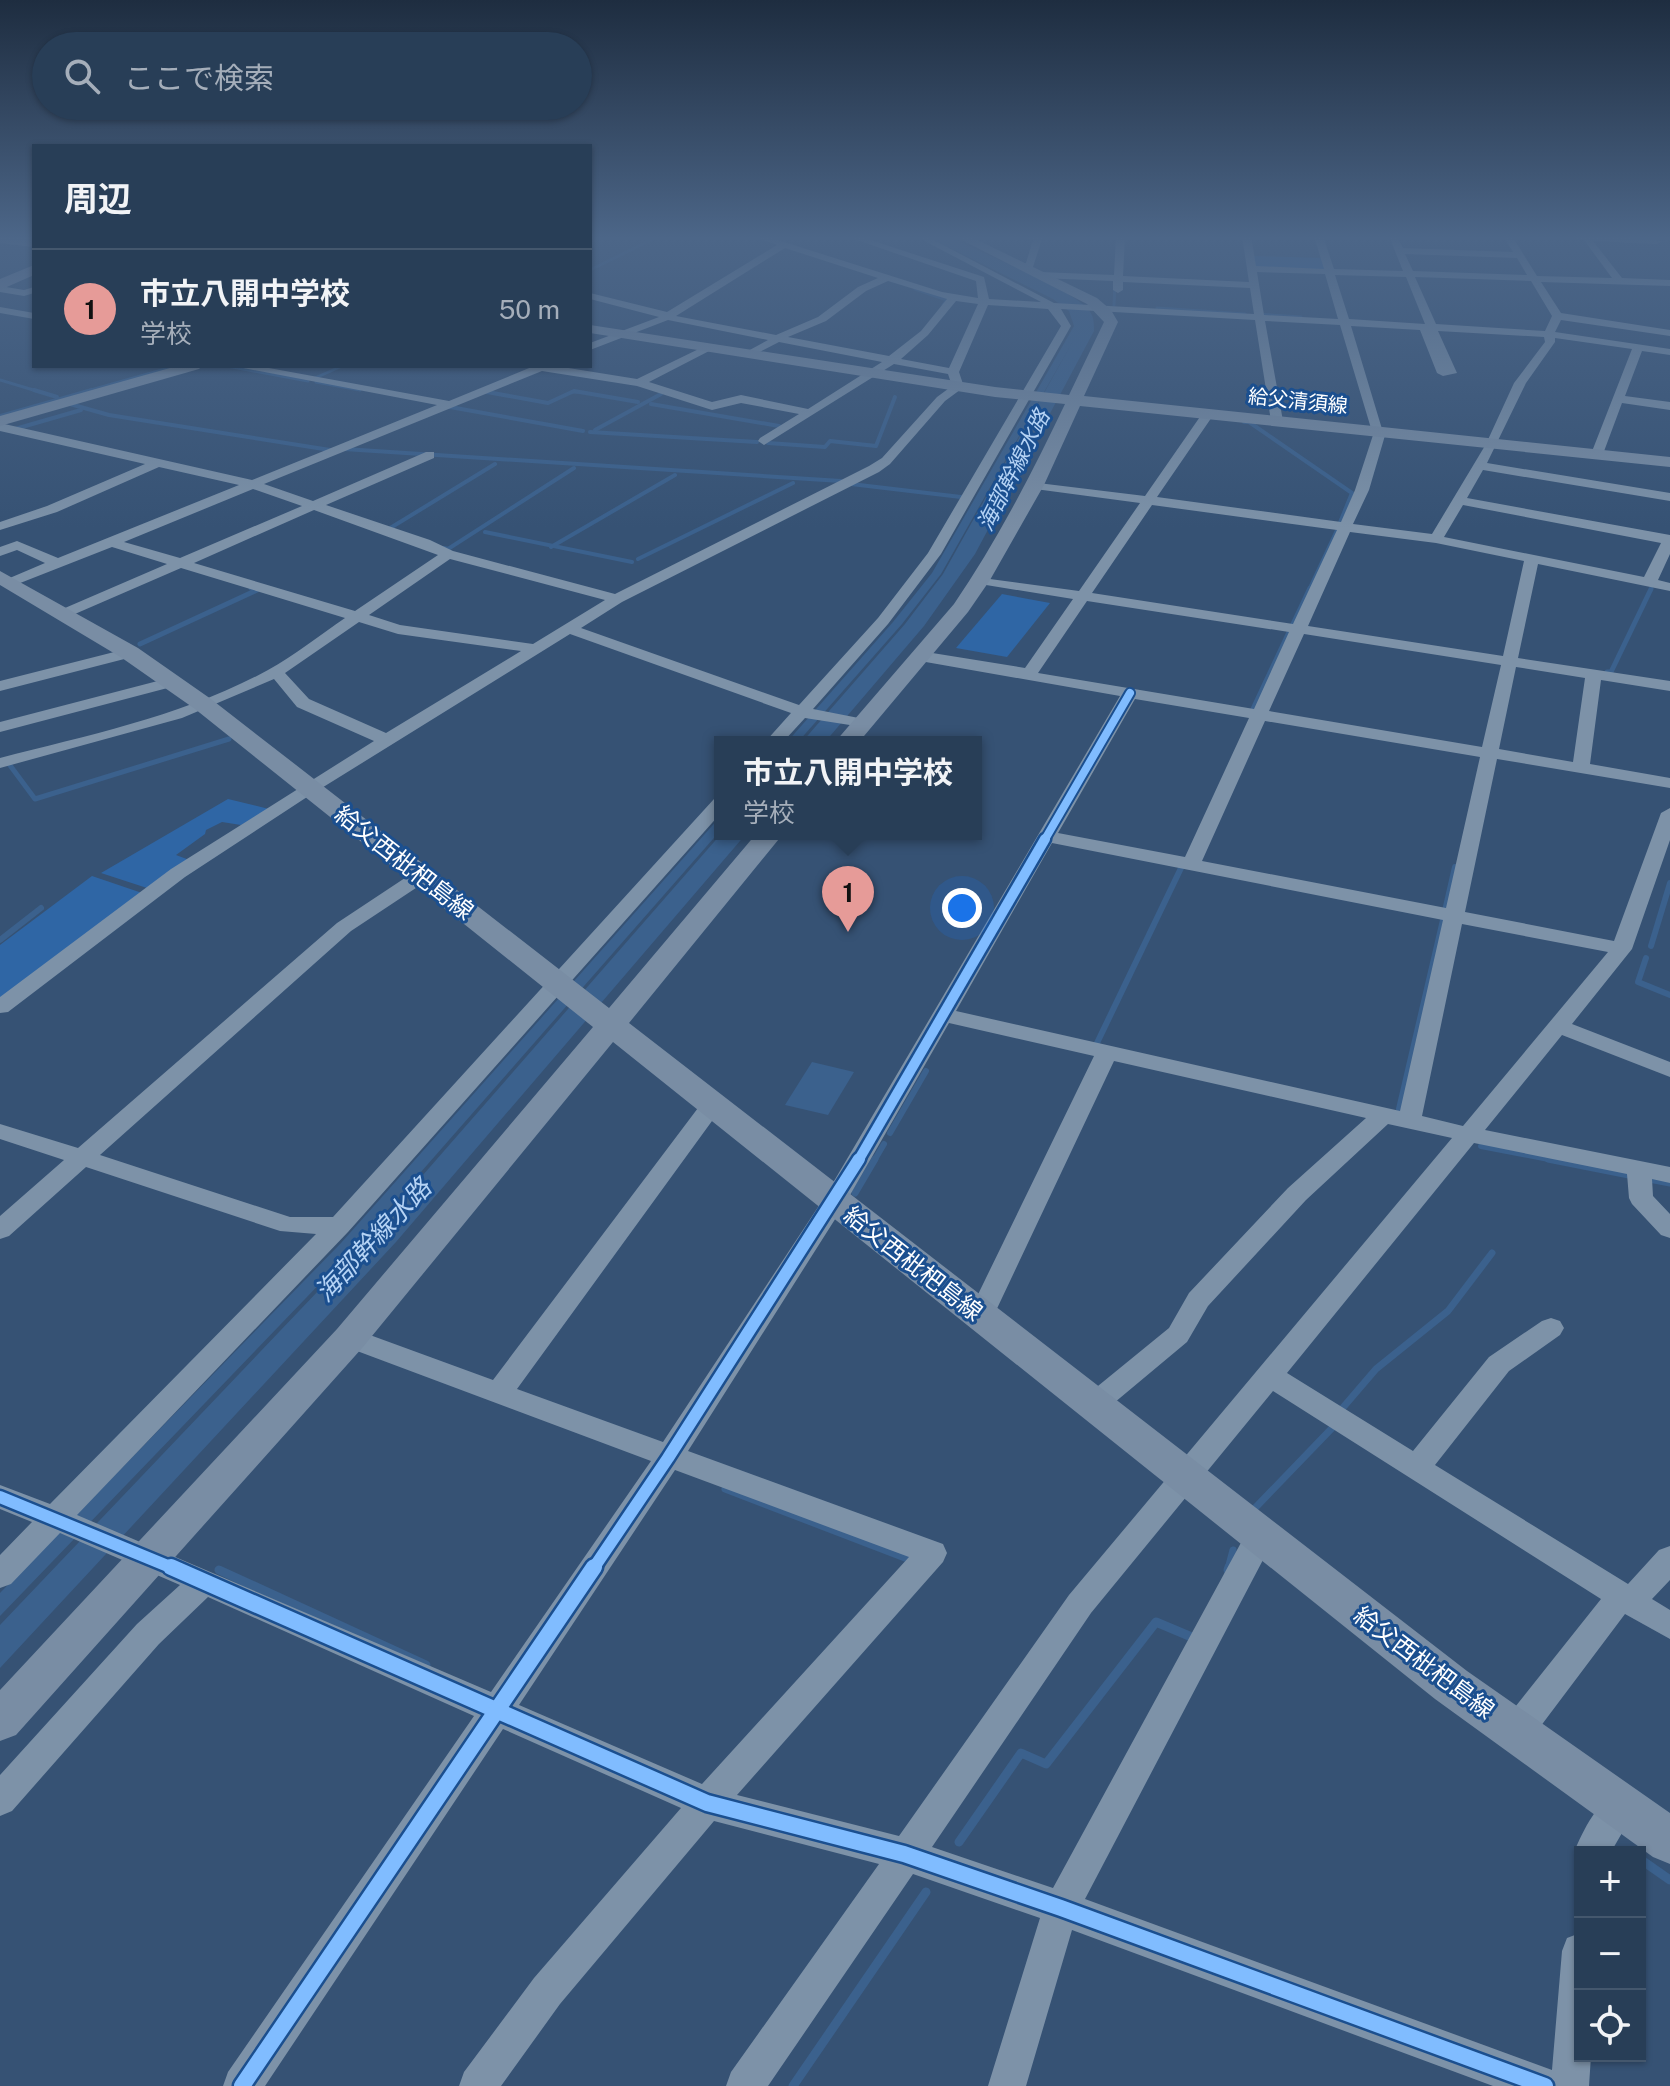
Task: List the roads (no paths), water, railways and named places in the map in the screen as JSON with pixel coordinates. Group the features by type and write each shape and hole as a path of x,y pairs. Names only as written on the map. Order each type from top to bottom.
{"main road":[{"name":"給父清須線","path":"619,333 871,373 956,379 1068,400 1670,462"},
{"path":"852,729 920,656 961,608 980,580 1035,485 1068,400 1105,333"},
{"path":"0,424 187,368"},
{"name":"給父西枇杷島線","path":"3,582 130,653 203,704 1260,1537 1516,1732 1670,1841"},
{"path":"0,1721 136,1552 350,1338 603,1021 765,840"}],"street":[{"path":"758,333 956,379"},
{"path":"750,354 786,333"},
{"path":"764,441 871,373 921,333"},
{"path":"0,1007 178,873 617,599 886,461 956,379 973,333"},
{"path":"780,736 883,621 934,554 1062,333"},
{"path":"1263,333 1277,421"},
{"path":"1184,863 1338,526 1362,490 1378,432 1348,333"},
{"path":"1541,333 1670,352"},
{"path":"592,346 623,334"},
{"path":"1436,539 1492,444 1520,383 1550,342 1550,334"},
{"path":"639,383 709,347"},
{"path":"1597,454 1638,347"},
{"path":"250,368 449,404"},
{"path":"3,582 111,542 539,368"},
{"path":"548,368 639,383 712,406 741,399 810,413"},
{"path":"308,379 328,370"},
{"path":"1618,399 1670,406"},
{"path":"1029,674 1208,414"},
{"path":"0,424 251,484 425,543 448,554 617,599"},
{"path":"63,614 430,455"},
{"path":"0,526 52,509 157,463"},
{"path":"1479,466 1670,497"},
{"path":"1035,485 1436,539 1670,587"},
{"path":"1459,500 1670,540 1649,583"},
{"path":"111,542 398,629 537,649"},
{"path":"0,552 17,545 56,563"},
{"path":"173,682 1,726 1,763 203,704 247,687 276,672 448,554"},
{"path":"1409,1121 1532,559"},
{"path":"980,580 1670,686"},
{"path":"570,629 852,729"},
{"path":"0,686 130,653"},
{"path":"920,656 1670,783"},
{"path":"276,672 303,703 389,741"},
{"path":"1581,768 1594,673"},
{"path":"242,2086 668,1458 834,1202 1130,693"},
{"path":"0,1575 60,1521 339,1226 561,987 714,810"},
{"path":"745,2086 1080,1604 1561,1027 1622,949 1663,852 1670,813"},
{"path":"1047,836 1622,949"},
{"path":"0,1230 344,927 421,876"},
{"path":"943,1015 1471,1135 1670,1175"},
{"path":"1561,1027 1670,1070"},
{"path":"980,1317 1107,1052"},
{"path":"498,1394 712,1105"},
{"path":"1092,1406 1178,1335 1198,1300 1267,1225 1384,1115"},
{"path":"0,1131 289,1225 339,1226"},
{"path":"1639,1169 1641,1198 1670,1229"},
{"path":"289,1225 318,1248"},
{"path":"1416,1468 1499,1364 1551,1328"},
{"path":"350,1338 932,1553 707,1803 547,1991 478,2086"},
{"path":"1269,1375 1670,1626"},
{"path":"0,1497 136,1552 707,1803 904,1854 1061,1908 1545,2086"},
{"path":"1007,2086 1061,1908 1260,1537"},
{"path":"1516,1732 1626,1598 1670,1559"},
{"path":"0,1800 148,1634 204,1582"},
{"path":"1595,1846 1620,1807"},
{"path":"1570,2086 1577,1990"}],"water":[{"name":"海部幹線水路","path":"1070,333 1093,333 975,554 924,626 830,736 807,736 905,624 943,574 1073,341 941,574 902,624 803,736 792,736 932,573"},
{"path":"714,824 714,838 356,1246 0,1616 0,1593 341,1243"},
{"name":"海部幹線水路","path":"716,840 741,840 396,1242 0,1668 0,1625 360,1247"},
{"path":"812,1062 854,1072 828,1115 785,1105"}],"waterway":[{"path":"84,392 169,368"},
{"path":"238,368 308,381"},
{"path":"315,378 338,368"},
{"path":"0,380 40,392"},
{"path":"316,382 360,390"},
{"path":"34,390 57,397"},
{"path":"0,416 92,390"},
{"path":"487,392 548,403 574,391 580,392"},
{"path":"572,392 580,392"},
{"path":"580,392 638,402"},
{"path":"595,430 661,394"},
{"path":"768,443 825,447 830,441 876,446 895,397"},
{"path":"70,404 109,415 330,450"},
{"path":"651,404 779,426"},
{"path":"450,407 583,431"},
{"path":"15,429 81,410"},
{"path":"1244,422 1249,422 1352,493 1339,525"},
{"path":"590,432 757,442"},
{"path":"344,449 841,481"},
{"path":"387,530 495,464"},
{"path":"444,548 448,549 574,468"},
{"path":"553,546 675,475"},
{"path":"638,559 793,483"},
{"path":"851,484 961,497"},
{"path":"1309,590 1338,528"},
{"path":"485,532 553,546"},
{"path":"553,546 632,562"},
{"path":"140,644 257,590 251,588 256,590"},
{"path":"1293,624 1310,588"},
{"path":"1607,672 1611,672 1651,589"},
{"path":"1252,711 1290,630"},
{"path":"9,764 35,799 229,739"},
{"path":"1097,1043 1182,866"},
{"path":"1445,911 1455,867"},
{"path":"1651,946 1670,883"},
{"path":"0,940 41,908"},
{"path":"1399,1109 1443,920"},
{"path":"1646,958 1638,982 1670,995"},
{"path":"890,1133 926,1071"},
{"path":"874,1161 884,1144"},
{"path":"1481,1146 1559,1161"},
{"path":"855,1193 875,1159"},
{"path":"1548,1159 1629,1175"},
{"path":"1649,1179 1670,1183"},
{"path":"1340,1411 1376,1369 1448,1311 1492,1253"},
{"path":"1256,1507 1335,1425"},
{"path":"725,1489 910,1560"},
{"path":"1228,1569 1233,1550"},
{"path":"219,1570 426,1665"},
{"path":"959,1842 1021,1753 1046,1764 1156,1622 1194,1638"},
{"path":"1646,1863 1670,1880"},
{"path":"793,2086 926,1892"}],"place":[{"name":"市立八開中学校","path":"848,932"}]}
